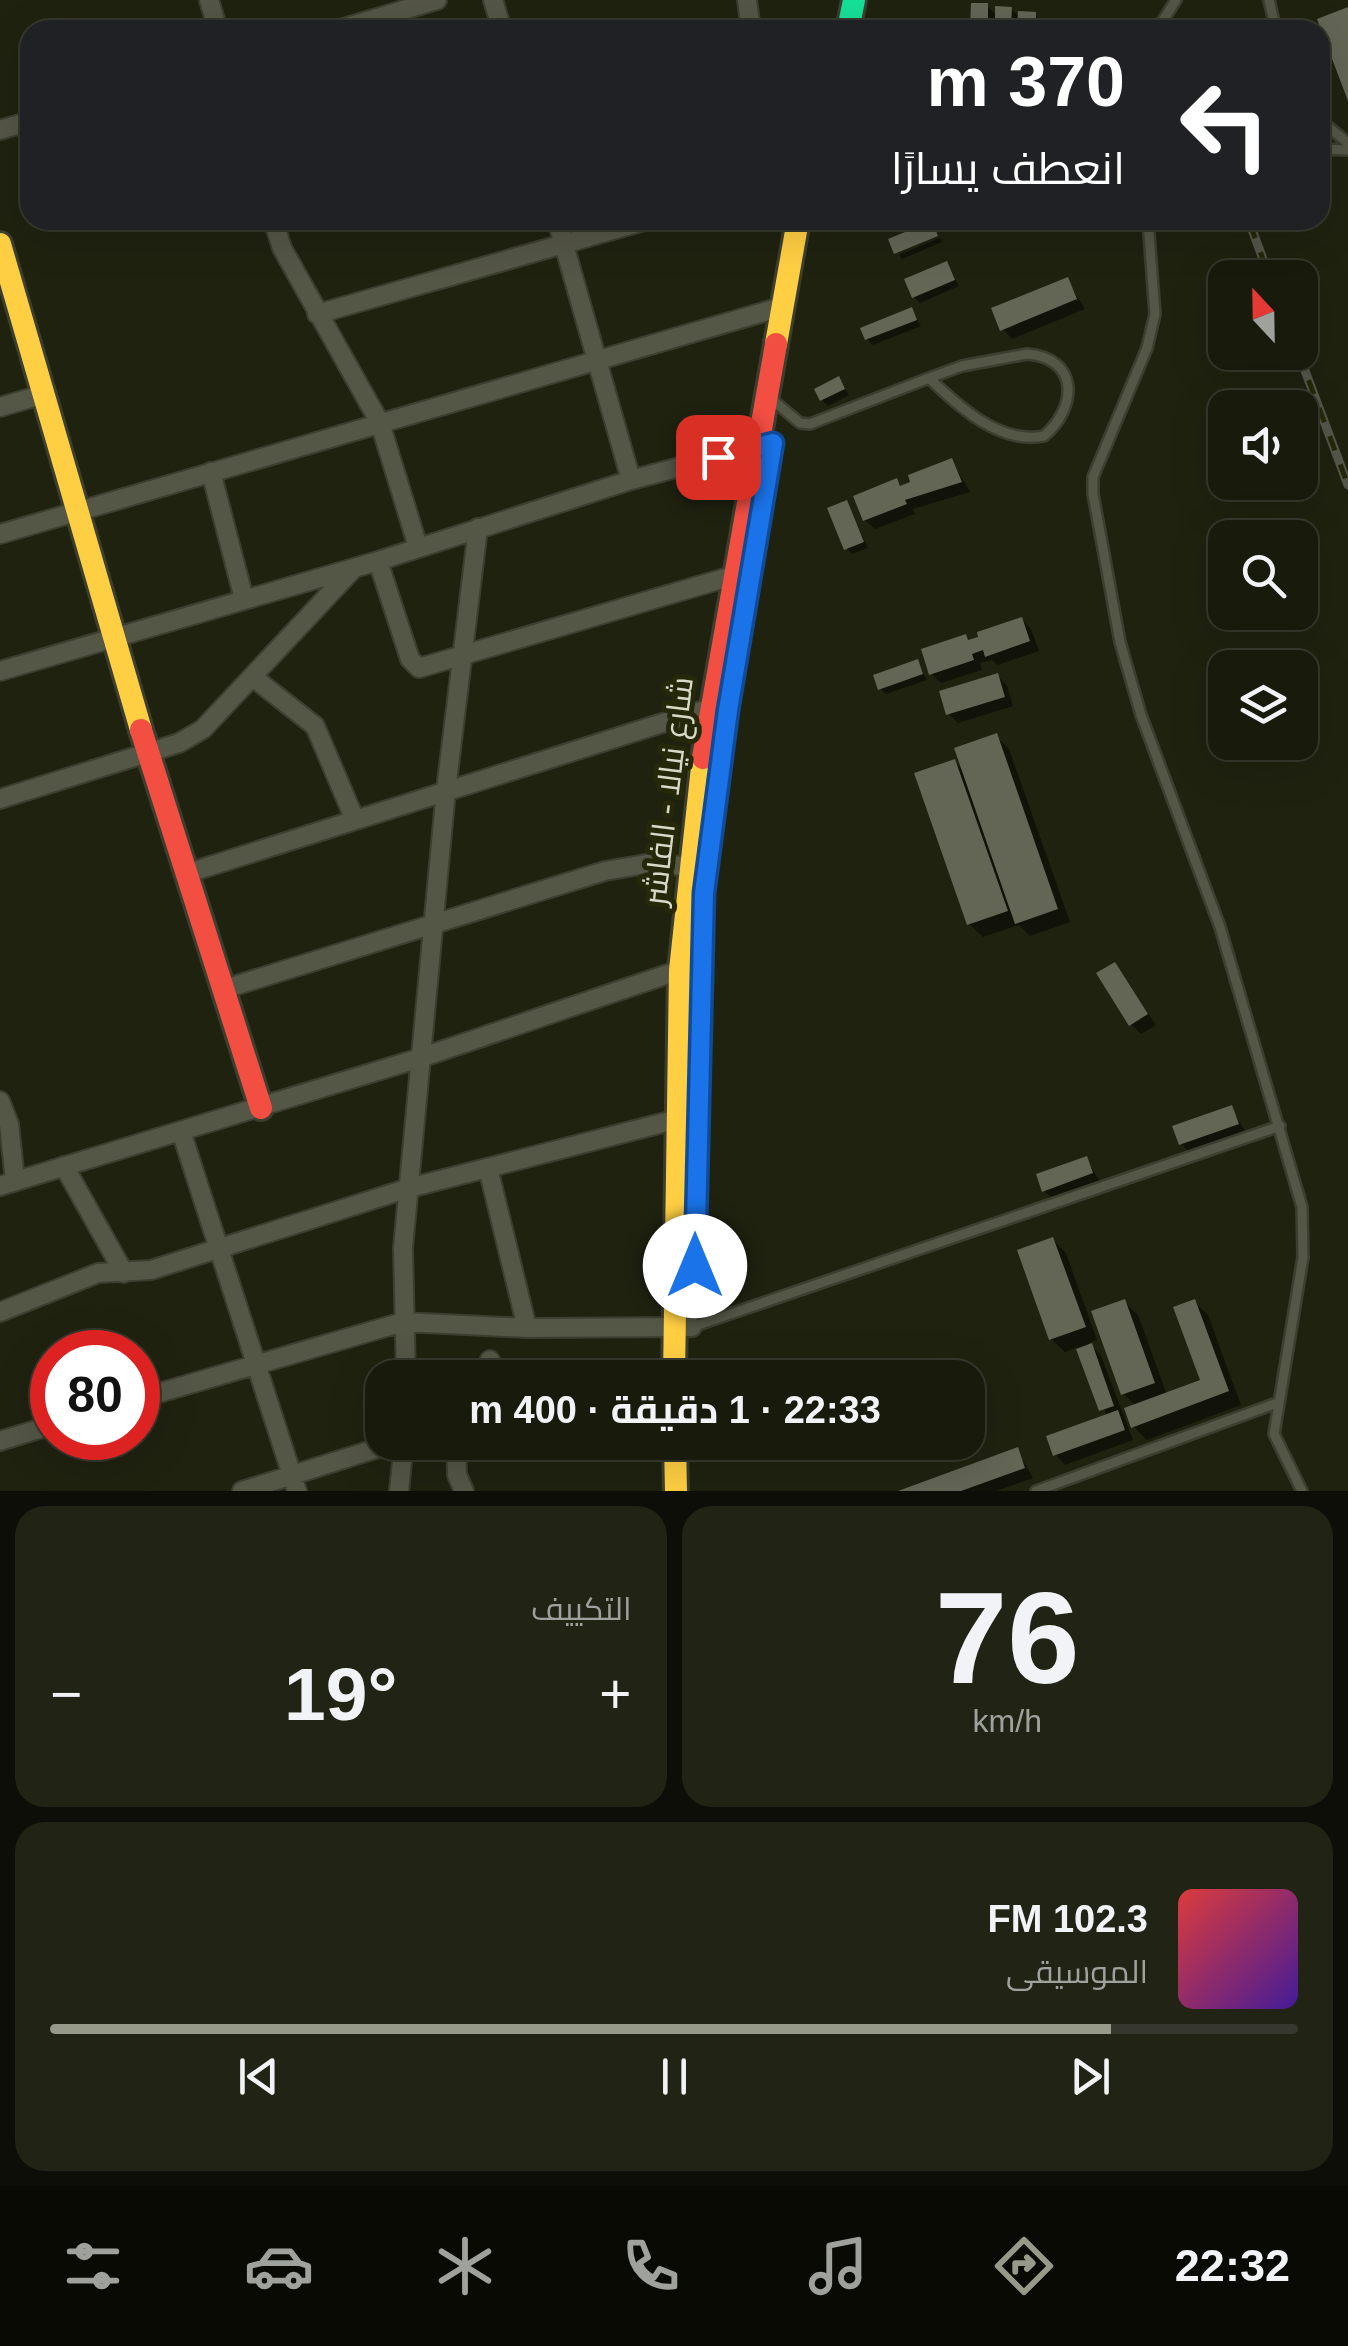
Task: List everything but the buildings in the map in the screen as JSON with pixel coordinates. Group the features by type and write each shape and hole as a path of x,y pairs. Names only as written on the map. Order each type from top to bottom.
{"main road":[{"name":"شارع نيالا - الفاشر","path":"772,400 781,307 796,277 798,230"},
{"name":"شارع نيالا - الفاشر","path":"690,1360 684,1327 678,1119 680,970 728,710 772,400 796,277 811,230"},
{"path":"0,244 4,280 260,1108"},
{"name":"شارع نيالا - الفاشر","path":"678,1360 684,1327 697,1057 698,866 710,708 732,576 765,445"},
{"path":"676,1460 676,1491"},
{"path":"694,1460 694,1491"}],"street":[{"path":"370,20 437,0"},
{"path":"276,230 317,314 380,423 418,547"},
{"path":"560,230 631,480"},
{"path":"317,314 613,230"},
{"path":"0,534 781,307"},
{"path":"0,407 41,395"},
{"path":"0,671 378,561 631,480 765,445"},
{"path":"211,472 244,598"},
{"path":"405,1360 409,1188 420,1058 446,790 478,528"},
{"path":"378,561 410,659 419,668 465,658 732,576"},
{"path":"0,799 180,744 203,729 354,568"},
{"path":"254,678 315,726 356,820"},
{"path":"188,873 710,708"},
{"path":"224,989 605,871 646,864 698,866"},
{"path":"0,1101 10,1124 7,1183 420,1058 680,970"},
{"path":"0,1312 31,1303 98,1272 151,1270 409,1188 678,1119"},
{"path":"181,1131 295,1484"},
{"path":"64,1166 124,1273"},
{"path":"488,1168 527,1328"},
{"path":"160,1392 403,1322 527,1328 684,1327"},
{"path":"0,1441 30,1432"},
{"path":"242,1491 295,1484 365,1456"},
{"path":"399,1491 400,1460"},
{"path":"456,1460 456,1475 464,1491"}],"lane":[{"path":"1149,230 1155,314 1147,348 1093,477 1093,494 1120,642 1141,715 1220,927 1280,1126 1306,1230 1274,1434 1302,1491"},
{"path":"772,400 800,423 810,424 929,378 996,357 1048,356 1062,366 1066,379 1064,413 1044,436 1019,437 959,407 929,378"},
{"path":"684,1327 1280,1126"},
{"path":"1036,1491 1277,1404"}],"railway":[{"path":"1252,230 1263,260"},
{"path":"1305,370 1348,485"}],"traffic: fast":[{"path":"850,20 854,0"}],"traffic: slow":[{"path":"776,344 796,230"},
{"path":"0,244 141,730"},
{"path":"674,1360 680,970 703,758"},
{"path":"675,1460 676,1491"}],"traffic: jam":[{"path":"703,758 776,344"},
{"path":"141,730 261,1108"}],"route":[{"path":"695,1266 696,1075 704,893 728,710 773,443 718,457"}]}
